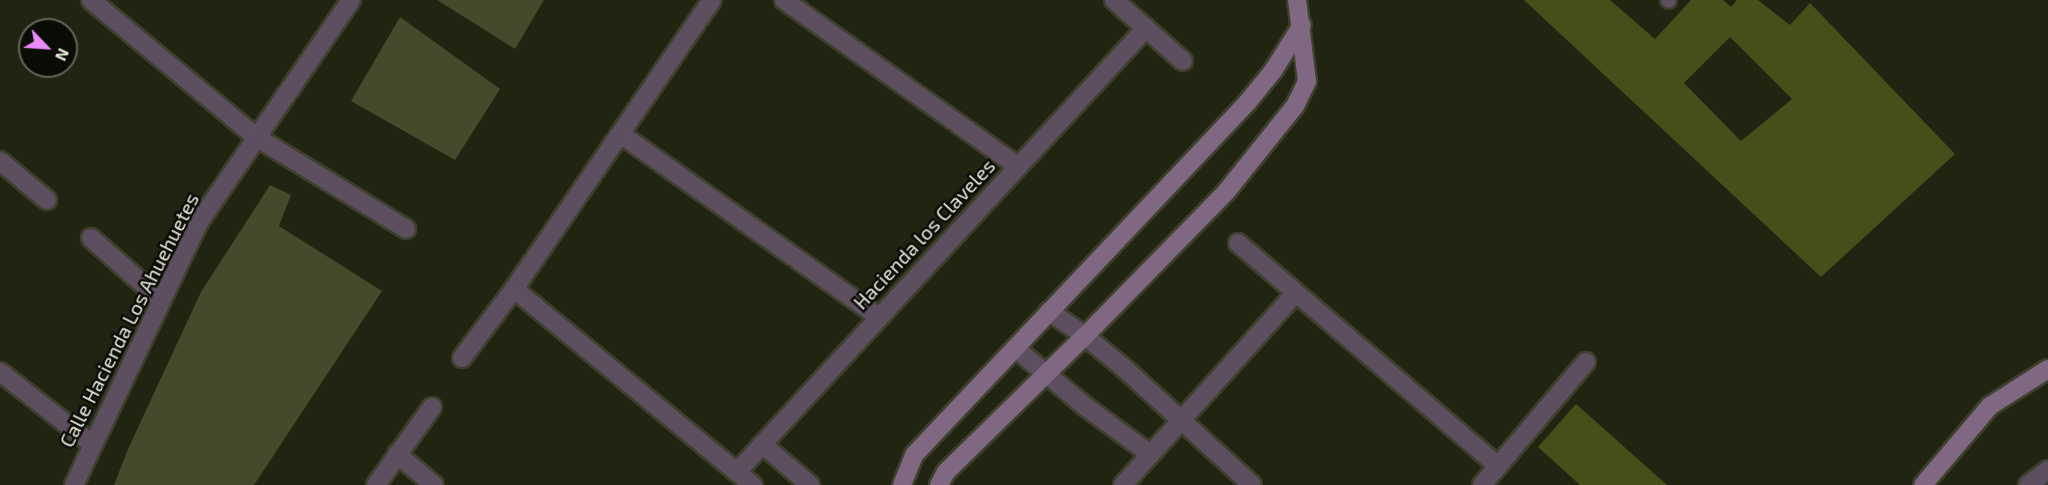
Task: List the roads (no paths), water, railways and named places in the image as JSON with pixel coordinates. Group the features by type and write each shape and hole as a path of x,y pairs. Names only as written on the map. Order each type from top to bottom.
{"main road":[{"path":"939,485 946,472 1085,336 1226,192 1295,106 1306,81 1302,25 1297,0"},
{"path":"903,485 914,455 1247,103 1273,71 1302,25"},
{"path":"1923,485 1990,406 2048,369"}],"street":[{"path":"92,0 256,137 406,229"},
{"name":"Calle Hacienda Los Ahuehuetes","path":"74,485 199,222 351,0"},
{"path":"462,358 514,289 622,135 712,0"},
{"path":"784,0 1018,166"},
{"path":"1114,0 1183,61"},
{"name":"Hacienda los Claveles","path":"737,472 1146,27"},
{"path":"622,135 879,317"},
{"path":"0,161 47,200"},
{"path":"91,238 161,300"},
{"path":"1238,243 1498,466"},
{"path":"514,289 753,485"},
{"path":"1123,485 1296,293"},
{"path":"1050,311 1085,336 1181,418 1252,485"},
{"path":"1015,348 1086,407 1150,454"},
{"path":"1482,485 1586,362"},
{"path":"0,372 92,444"},
{"path":"376,485 432,407"},
{"path":"762,444 810,485"},
{"path":"397,454 434,485"},
{"path":"2028,485 2047,469"}]}
